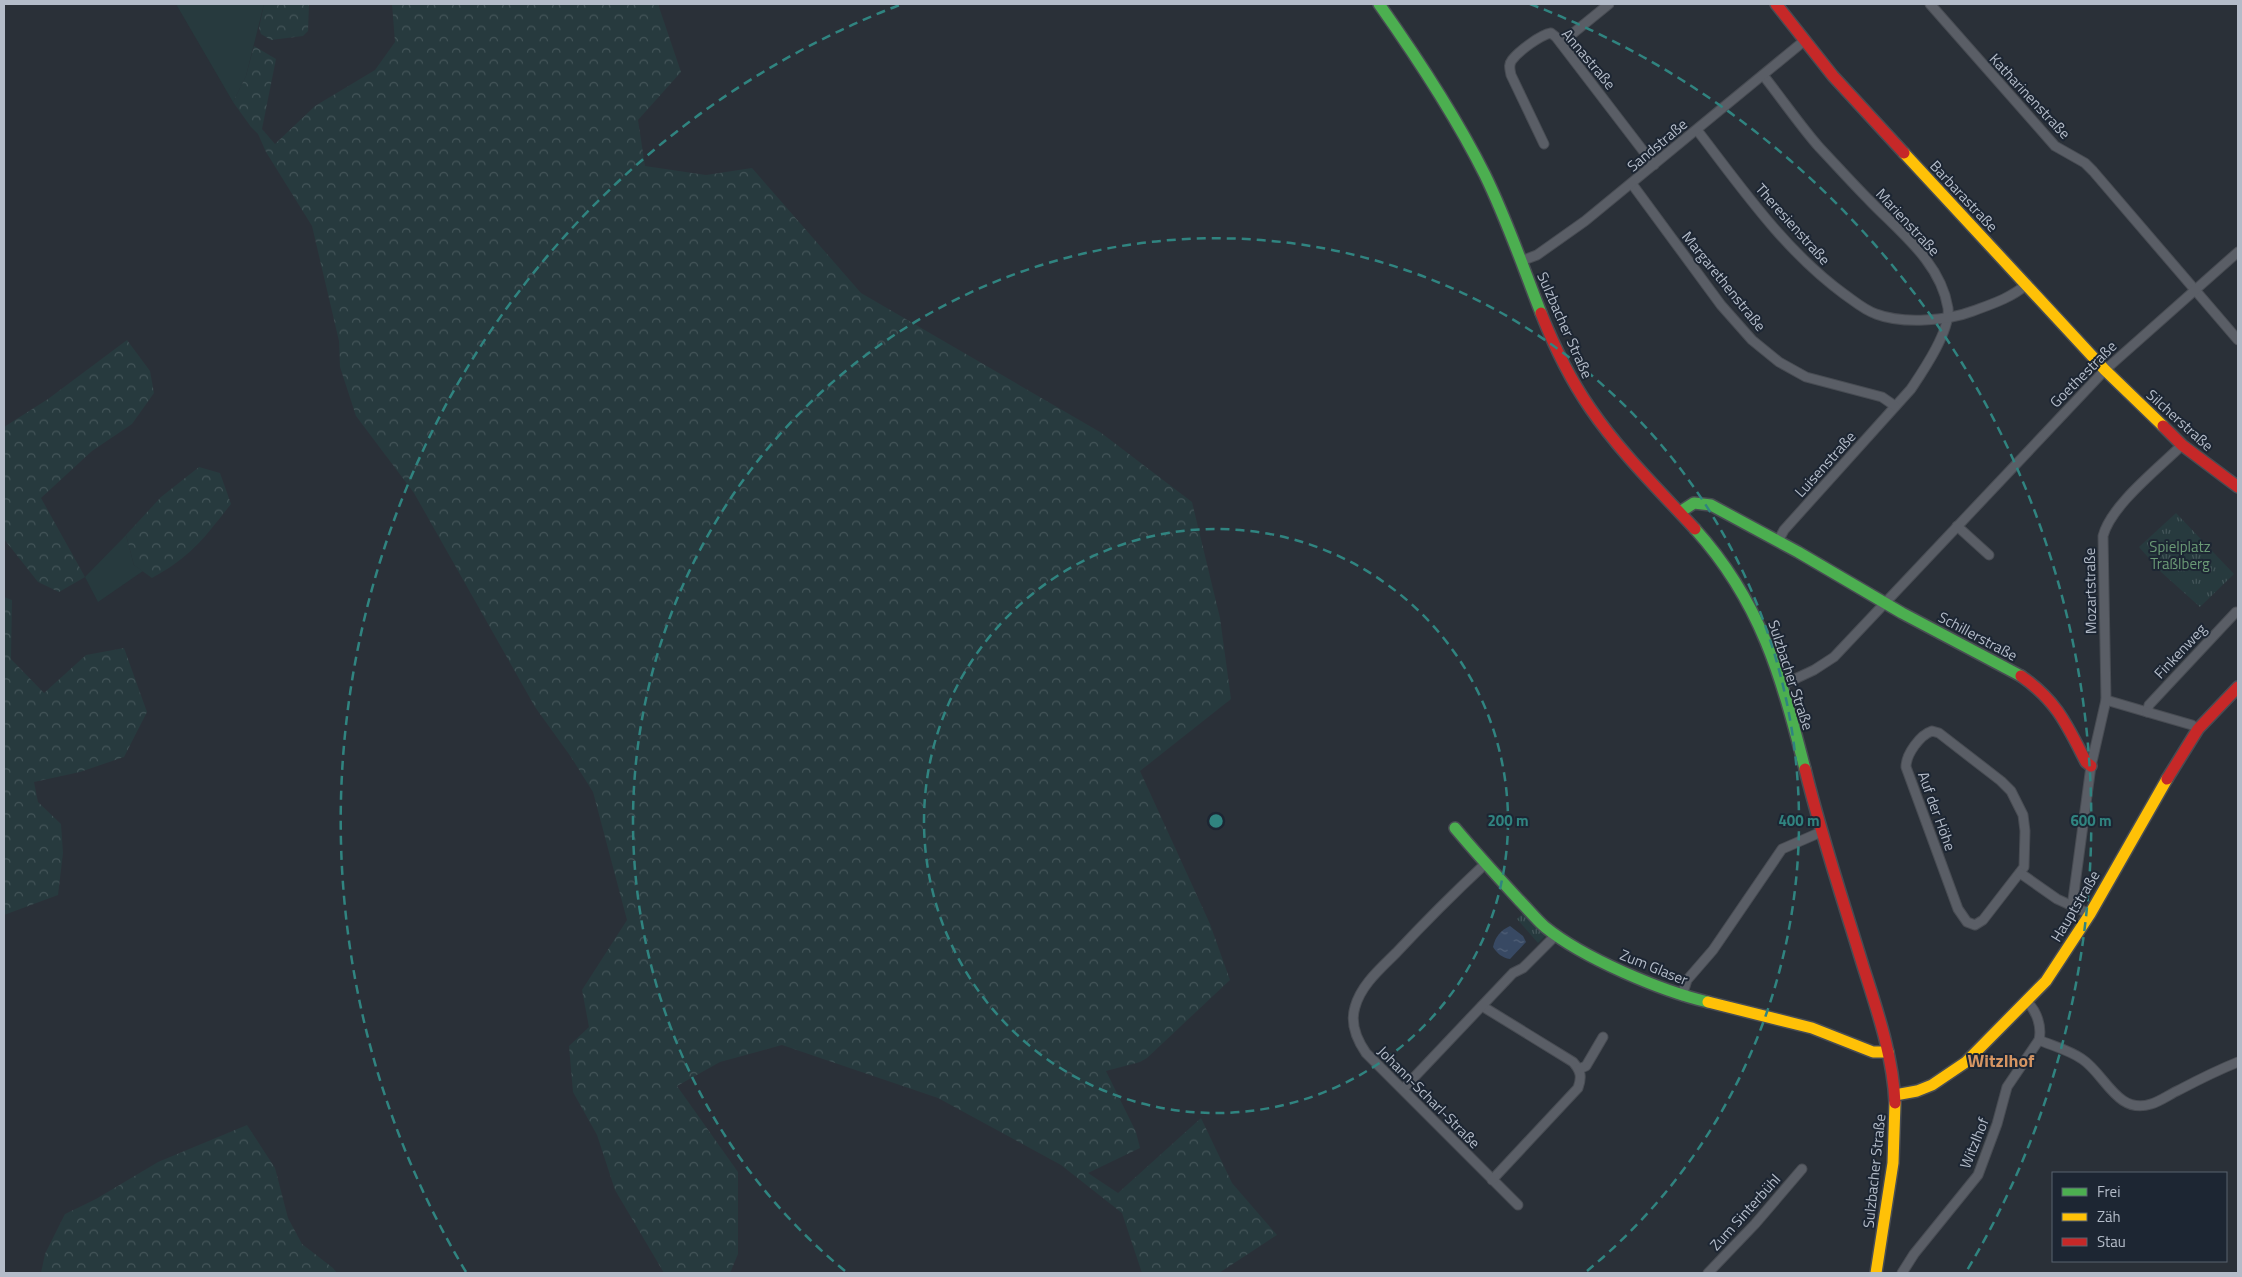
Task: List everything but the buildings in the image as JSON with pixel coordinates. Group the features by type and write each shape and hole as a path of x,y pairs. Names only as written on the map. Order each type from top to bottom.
{"street":[{"name":"Sulzbacher Straße","path":"1379,4 1409,46 1455,121 1497,201 1553,341 1580,393 1620,447 1718,555 1746,597 1771,653 1782,685 1821,832 1888,1052 1895,1095 1895,1148 1876,1273"},
{"path":"1561,43 1609,4"},
{"name":"Barbarastraße","path":"1776,4 1804,41 1884,132 2105,370"},
{"name":"Katharinenstraße","path":"1930,4 2055,146 2085,163 2093,171 2238,340"},
{"name":"Annastraße","path":"1544,144 1511,75 1509,66 1512,59 1544,34 1551,34 1561,43 1654,165"},
{"name":"Sandstraße","path":"1521,262 1545,249 1632,184 1804,41"},
{"name":"Marienstraße","path":"1763,75 1811,138 1923,255 1939,281 1948,307 1948,318"},
{"name":"Theresienstraße","path":"1697,130 1773,226 1805,262 1830,284 1876,314 1893,318 1948,318 1964,315 2006,298 2026,284"},
{"name":"Margarethenstraße","path":"1632,184 1721,305 1758,345 1779,362 1806,377 1882,396 1895,406"},
{"name":"Goethestraße","path":"1782,685 1814,670 1834,657 2105,370 2238,252"},
{"path":"1895,406 1922,373 1948,318"},
{"name":"Silcherstraße","path":"2105,370 2182,445 2238,487"},
{"name":"Luisenstraße","path":"1778,541 1784,530 1895,406"},
{"name":"Mozartstraße","path":"2091,766 2106,700 2103,536 2105,526 2121,505 2182,445"},
{"name":"Schillerstraße","path":"1680,512 1693,502 1703,502 1778,541 2022,677 2067,723 2086,762 2091,766"},
{"path":"1957,526 1989,555"},
{"name":"Finkenweg","path":"2147,712 2149,705 2236,612"},
{"name":"Hauptstraße","path":"1895,1095 1917,1091 1932,1085 1966,1062 2046,981 2090,914 2134,834 2198,729 2238,687"},
{"path":"2106,700 2192,725 2198,729"},
{"name":"Auf der Höhe","path":"1932,731 1939,733 2001,781 2011,791 2023,815 2025,831 2024,867 2020,873 1979,924 1975,925 1962,916 1906,767 1909,755 1927,733 1932,731"},
{"path":"2072,906 2091,766"},
{"name":"Zum Glaser","path":"1454,828 1527,910 1556,936 1616,968 1682,996 1812,1028 1874,1052 1888,1052"},
{"path":"1682,996 1686,980 1713,950 1782,849 1821,832"},
{"name":"Johann-Scharl-Straße","path":"1485,864 1420,927 1366,984 1354,1008 1353,1022 1360,1044 1366,1053 1518,1205"},
{"path":"2020,873 2057,899 2090,914"},
{"path":"1403,1089 1513,973 1523,968 1556,936"},
{"path":"2027,1002 2032,1006 2038,1021 2041,1033 2039,1040 2082,1059 2091,1066 2123,1102 2134,1105 2151,1104 2238,1062"},
{"path":"1482,1006 1573,1062 1579,1070 1581,1078 1578,1088 1492,1180"},
{"path":"1579,1070 1586,1066 1603,1037"},
{"name":"Witzlhof","path":"1902,1273 1914,1254 1978,1175 1997,1124 2007,1087 2039,1040"},
{"name":"Zum Sinterbühl","path":"1708,1273 1755,1224 1802,1169"}],"green space":[{"path":"176,4 264,4 246,76 233,102"},
{"path":"264,4 309,4 308,31 303,36 271,40 261,34 259,28"},
{"path":"392,4 658,4 681,72 638,120 645,166 706,175 752,168 861,293 1100,432 1192,502 1220,618 1231,699 1140,771 1210,924 1230,980 1147,1058 1140,1062 1106,1071 1136,1132 1140,1148 1088,1173 1118,1193 1201,1118 1232,1183 1277,1235 1219,1273 1142,1273 1122,1213 1061,1165 938,1098 782,1045 720,1062 677,1086 738,1172 738,1254 730,1273 664,1273 615,1190 597,1135 573,1092 569,1046 589,1027 582,990 627,920 593,792 571,757 535,707 414,493 356,416 340,367 339,341 312,226 266,152 258,134 233,102 246,76 254,46 276,59 262,129 275,144 315,106 375,70 395,42"},
{"path":"127,340 150,371 154,393 132,424 92,451 41,498 85,577 59,592 38,582 4,539 4,427 48,399"},
{"path":"199,467 220,473 231,504 196,546 166,570 152,578 134,565 126,535 161,497"},
{"name":"Spielplatz Traßlberg","path":"2176,513 2234,574 2200,607 2161,572 2139,547"},
{"path":"126,535 134,565 143,571 98,602 85,577"},
{"path":"4,597 12,600 11,659 44,693 86,655 124,648 147,712 124,757 80,772 34,782 38,802 61,824 63,853 58,895 4,915"},
{"path":"1523,913 1546,935 1538,943 1517,919"},
{"path":"247,1125 275,1168 288,1218 302,1244 337,1273 41,1273 45,1254 65,1214 96,1199 158,1162"}],"water":[{"path":"1510,926 1523,936 1526,942 1510,959 1500,955 1493,947 1499,934"}],"traffic: fast":[{"path":"1379,4 1435,88 1485,175 1541,313"},
{"path":"1680,512 1694,503 1711,505 1798,552 1902,613 2021,676"},
{"path":"1695,529 1718,556 1737,584 1766,642 1787,703 1805,769"},
{"path":"1455,828 1538,921 1561,939 1601,961 1646,982 1708,1002"}],"traffic: slow":[{"path":"1904,153 2105,370 2163,426"},
{"path":"1895,1095 1917,1091 1932,1085 1966,1062 2046,981 2090,914 2167,779"},
{"path":"1708,1002 1812,1028 1873,1052 1888,1052"},
{"path":"1876,1273 1893,1163 1895,1103"}],"traffic: jam":[{"path":"1776,4 1833,76 1904,153"},
{"path":"1541,313 1563,362 1590,408 1627,455 1695,529"},
{"path":"2163,426 2182,445 2238,487"},
{"path":"2021,676 2044,695 2060,714 2086,762 2091,766"},
{"path":"2167,779 2198,729 2238,687"},
{"path":"1805,769 1825,843 1884,1033 1894,1085 1895,1103"}],"district":[{"name":"Witzlhof","path":"2001,1060"}]}
